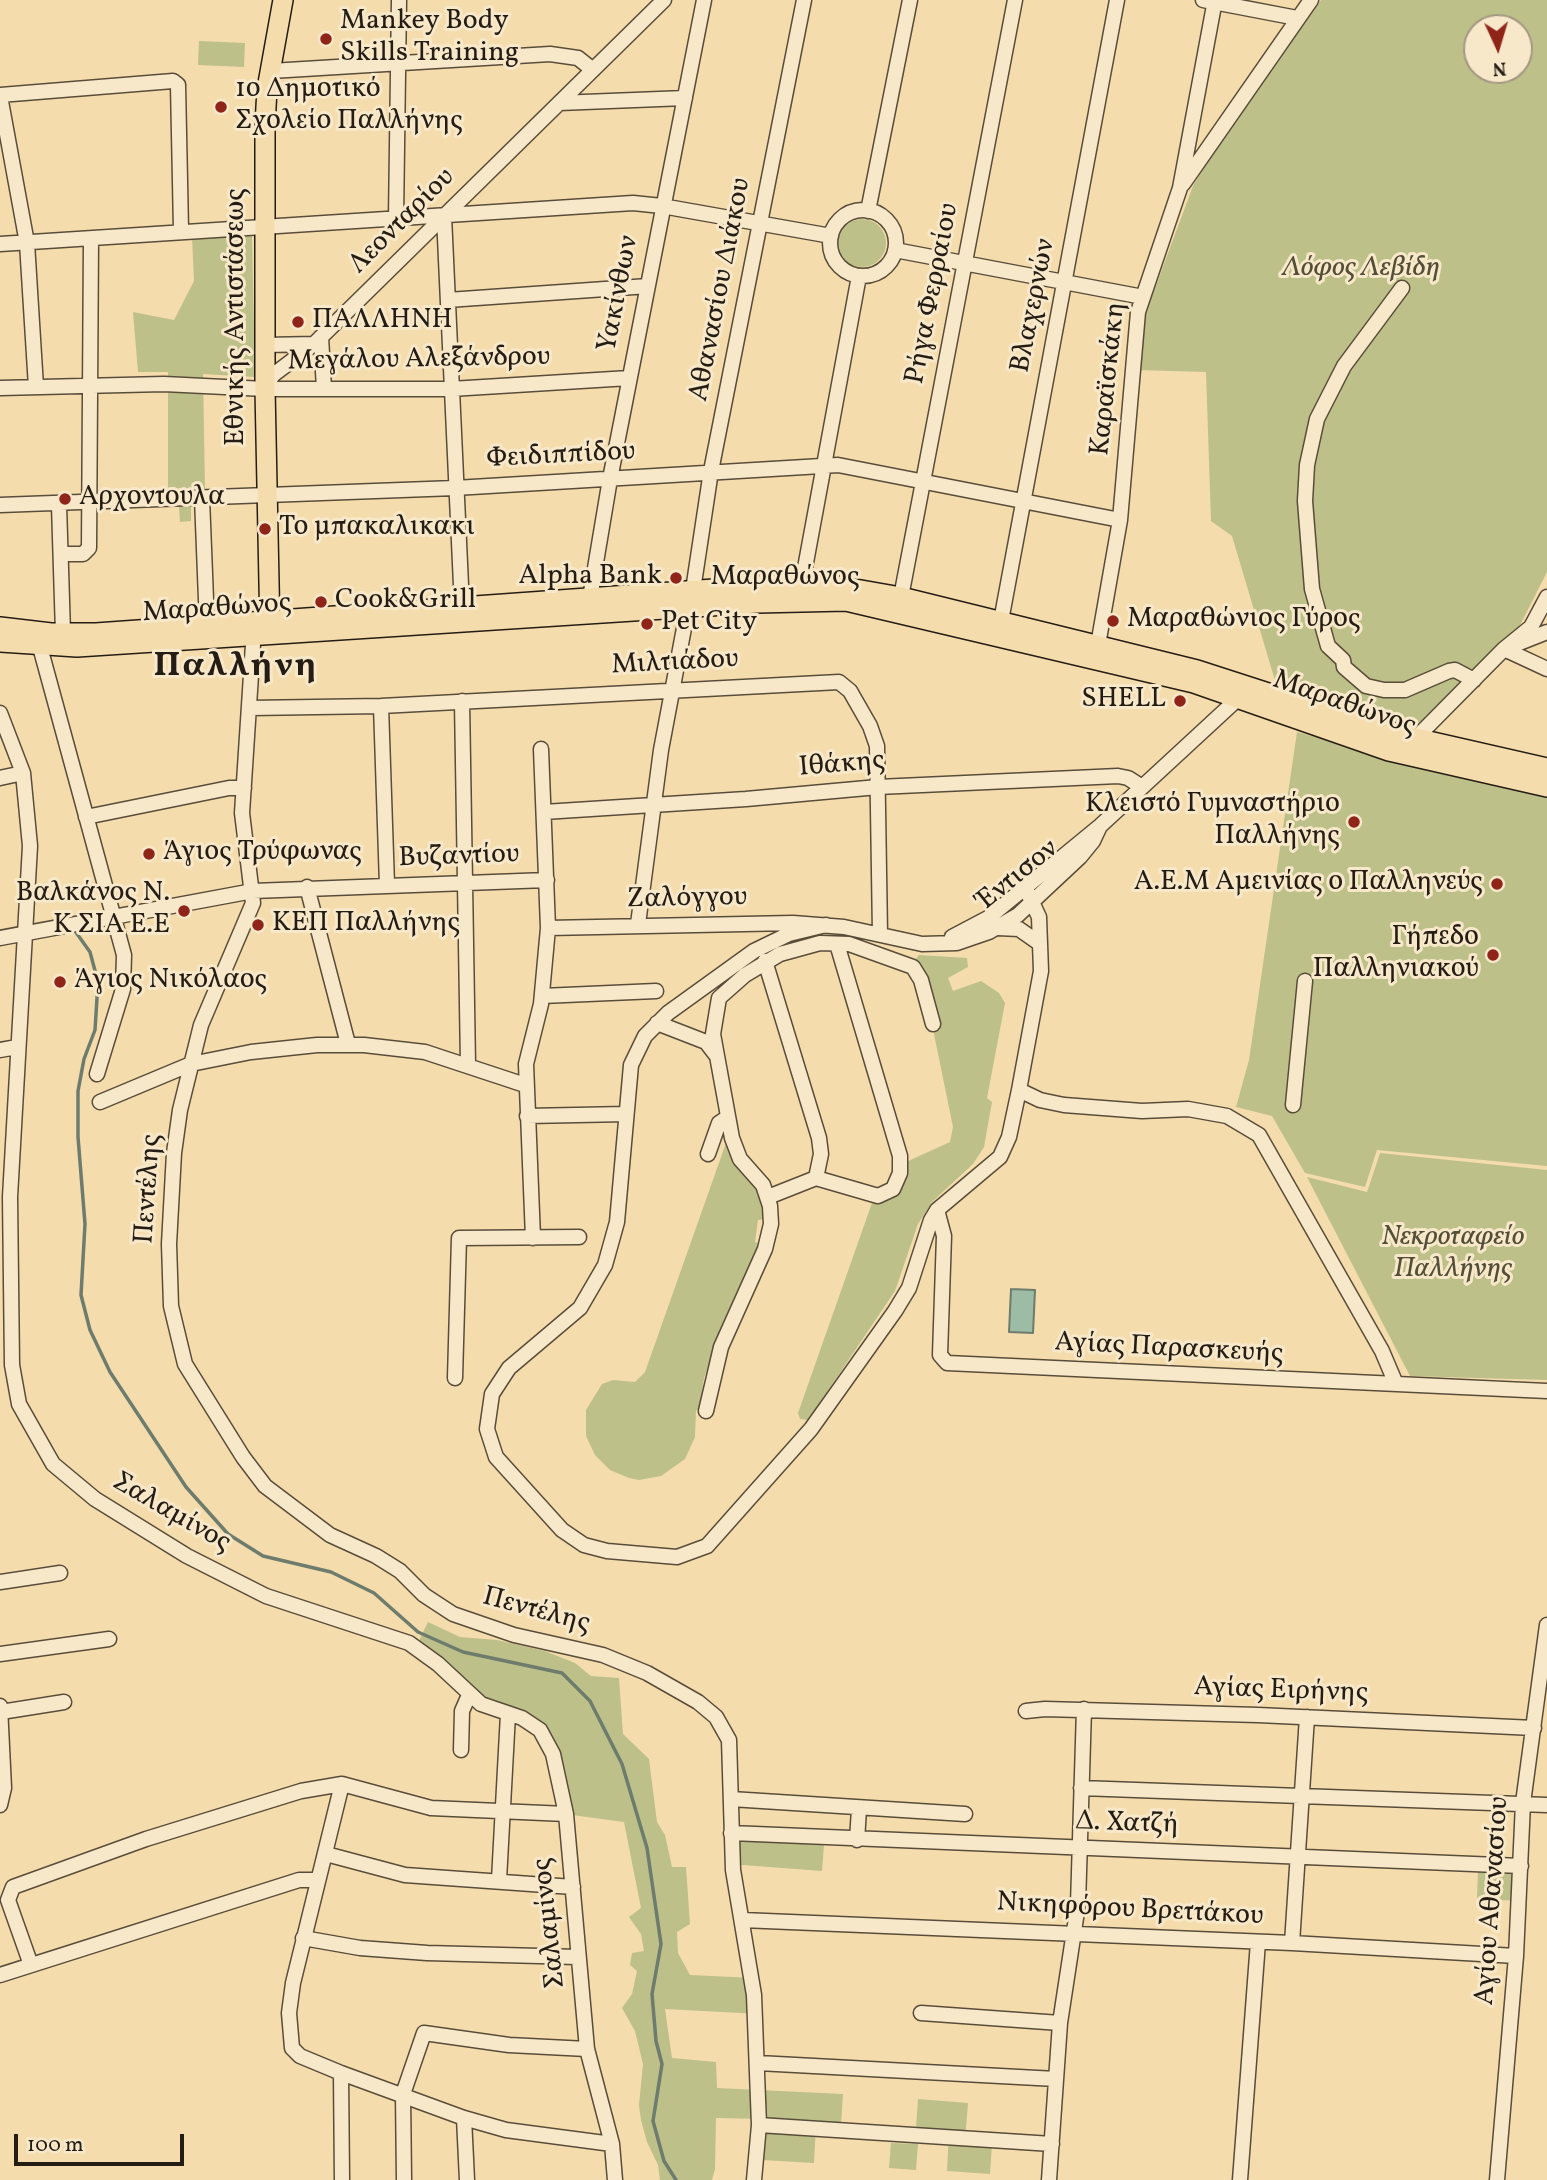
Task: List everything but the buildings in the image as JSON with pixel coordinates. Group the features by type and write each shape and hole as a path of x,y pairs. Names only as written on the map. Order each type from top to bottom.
{"main road":[{"name":"Εθνικής Αντιστάσεως","path":"262,628 266,495 265,125 271,71 284,0"},
{"name":"Μαραθώνος","path":"0,627 63,634 207,625 262,628 800,593 847,586 1098,645 1244,692 1415,739 1547,768"},
{"name":"Μαραθώνος","path":"800,593 865,604 1194,683 1244,692 1389,751 1547,787"},
{"name":"Μαραθώνος","path":"0,642 77,648 462,607 590,598 690,599"}],"street":[{"path":"396,219 399,0"},
{"name":"Λεονταρίου","path":"460,209 559,103 664,0"},
{"name":"Αθανασίου Διάκου","path":"638,925 672,689 711,471 804,0"},
{"path":"868,211 910,0"},
{"name":"Ρήγα Φερραίου","path":"901,597 1015,0"},
{"name":"Βλαχερνών","path":"1001,621 1117,0"},
{"path":"1180,188 1311,0"},
{"path":"1211,1 1297,18"},
{"name":"Καραϊσκάκη","path":"1098,645 1120,520 1136,327 1143,297 1180,188 1211,1"},
{"name":"Υακίνθων","path":"590,598 629,378 702,3"},
{"path":"271,71 559,54 585,61 593,70"},
{"path":"36,387 27,243 0,95 173,81 178,85 181,230"},
{"path":"559,103 685,98"},
{"path":"0,244 181,230 443,216 460,209 633,203 831,236"},
{"path":"868,211 882,216 892,228 895,250 885,267 869,275 859,276 838,265 831,252 831,236 836,223 847,214 868,211"},
{"path":"443,216 462,607"},
{"name":"Λεονταρίου","path":"265,388 278,370 318,340 443,216"},
{"path":"62,554 87,552 91,239"},
{"path":"895,250 1143,297"},
{"path":"800,593 859,276"},
{"path":"448,300 648,286"},
{"path":"1402,288 1344,366 1317,419 1307,465 1306,500 1312,589 1328,646 1343,660 1344,667 1366,686 1405,691 1449,670 1474,680"},
{"path":"265,345 318,340 324,389"},
{"name":"Μεγάλου Αλεξάνδρου","path":"0,388 164,384 265,388 451,389 629,378"},
{"name":"Φειδιππίδου","path":"0,505 59,505 455,488 838,465 1120,520"},
{"path":"202,498 207,625"},
{"path":"59,505 63,634"},
{"path":"1415,739 1504,649 1531,627 1547,597"},
{"path":"253,891 243,823 244,788 250,708 262,628"},
{"path":"1504,649 1547,632"},
{"path":"40,647 124,955 125,977 97,1074"},
{"path":"1504,649 1547,669"},
{"name":"Μιλτιάδου","path":"250,708 381,706 839,682 850,691 873,731 878,754 880,934"},
{"name":"Έντισον","path":"917,943 940,940 966,932 988,918 1100,826 1244,692"},
{"path":"462,701 468,1065"},
{"path":"381,706 387,885"},
{"name":"Σαλαμίνος","path":"0,713 23,774 30,845 26,933 5,1197 12,1365 19,1404 53,1464 95,1499 187,1556 267,1596 409,1643 438,1664 481,1704 532,1723 546,1738 566,1814 587,2049 612,2144 615,2180"},
{"path":"533,1238 525,1085 527,1056 542,996 548,928 541,749"},
{"path":"0,778 23,774"},
{"name":"Ιθάκης","path":"544,812 654,806 878,787 1118,776 1128,778 1142,787"},
{"path":"86,817 229,788 244,788"},
{"name":"Έντισον","path":"826,925 917,943 965,942 998,928 1030,904 1085,851 1100,826"},
{"name":"Βυζαντίου","path":"0,938 253,891 547,880"},
{"path":"307,887 348,1044"},
{"path":"826,925 789,934 767,944 662,1018 634,1055 617,1222 611,1250 601,1273 579,1308 509,1368 496,1386 487,1410 489,1438 502,1466 562,1530 576,1540 597,1549 679,1557 700,1550 715,1538 811,1429 895,1311 909,1288 930,1220 937,1210 1000,1157 1009,1137 1020,1090 1040,978 1040,943 1030,904 1022,890"},
{"name":"Πεντέλης","path":"253,891 251,909 208,1005 191,1064 174,1153 169,1244 171,1306 185,1364 243,1457 265,1486 330,1535 376,1556 400,1571 424,1595 453,1614 504,1632 603,1655 647,1673 698,1702 716,1717 729,1740 733,1870 754,1995 758,2063 758,2125 754,2180"},
{"name":"Ζαλόγγου","path":"548,928 826,925"},
{"path":"998,928 1019,929 1040,943"},
{"path":"768,1197 816,1178 878,1196 893,1189 901,1167 837,944"},
{"path":"706,1411 728,1327 769,1239 768,1197 760,1180 737,1154 727,1117 713,1034 713,1021 719,998 765,961 806,945 858,946 913,967 920,980 933,1024"},
{"path":"765,961 819,1138 821,1154 816,1178"},
{"path":"1293,1105 1305,981"},
{"path":"542,996 656,991"},
{"path":"662,1018 713,1034"},
{"path":"662,1018 706,1042 716,1055"},
{"path":"100,1102 191,1064 275,1048 348,1044 412,1049 525,1085"},
{"path":"0,1050 17,1046"},
{"path":"1020,1090 1040,1101 1064,1105 1142,1111 1188,1109 1227,1116 1259,1135 1382,1350 1396,1384"},
{"path":"527,1116 626,1114"},
{"path":"708,1154 719,1123 727,1117"},
{"name":"Αγίας Παρασκευής","path":"937,1210 944,1244 940,1355 947,1363 1547,1391"},
{"path":"455,1378 459,1238 579,1237"},
{"path":"0,1582 60,1573"},
{"name":"Αγίου Αθανασίου","path":"1497,2180 1516,1956 1523,1803 1547,1626"},
{"path":"0,1654 109,1639"},
{"path":"461,1750 462,1711 469,1695"},
{"path":"0,1805 4,1788 0,1709 64,1702"},
{"path":"1049,2180 1060,2022 1074,1933 1080,1847 1084,1709"},
{"name":"Αγίας Ειρήνης","path":"1026,1711 1084,1709 1534,1728"},
{"path":"499,1880 509,1714"},
{"path":"1292,1943 1307,1717"},
{"path":"342,1784 290,1998 289,2036 292,2048 300,2056 341,2073 464,2118 506,2130 612,2144"},
{"path":"31,1965 8,1900 13,1888 146,1839 301,1791 342,1784 430,1808 566,1814"},
{"path":"1081,1788 1547,1805"},
{"path":"731,1799 965,1814"},
{"path":"857,1840 859,1809"},
{"name":"Δ. Χατζή","path":"731,1833 1521,1866"},
{"path":"326,1854 405,1875 573,1887"},
{"path":"0,1975 299,1880 318,1880"},
{"name":"Νικηφόρου Βρεττάκου","path":"742,1920 1292,1943 1516,1956"},
{"path":"303,1938 360,1948 426,1953 577,1957"},
{"path":"1240,2180 1258,1942"},
{"path":"921,2013 1060,2022"},
{"path":"404,2180 403,2094 424,2032 509,2045 587,2049"},
{"path":"758,2063 1056,2079"},
{"path":"341,2073 342,2180"},
{"path":"464,2118 467,2180"},
{"path":"758,2125 1052,2144"}],"green space":[{"name":"Λόφος Λεβίδη","path":"1321,0 1547,0 1547,572 1514,637 1500,646 1415,728 1276,684 1232,536 1211,521 1206,372 1136,370 1145,315 1193,186 1223,136"},
{"path":"199,41 245,43 244,67 198,65"},
{"path":"862,219 871,220 879,226 885,234 885,252 879,260 871,266 862,267 853,266 845,260 839,252 838,243 839,234 845,226 853,220"},
{"path":"252,233 255,377 203,374 205,490 191,490 191,521 180,522 178,492 168,492 168,372 138,372 133,312 174,320 194,281 192,236"},
{"path":"1297,732 1547,797 1547,1166 1377,1150 1365,1187 1305,1173 1272,1116 1236,1107 1249,1060"},
{"path":"919,955 967,958 968,967 948,978 953,991 981,981 999,993 1005,1003 987,1098 992,1102 984,1147 973,1164 932,1202 918,1224 895,1291 808,1420 800,1419 798,1413 873,1200 884,1200 906,1162 950,1142 953,1127 934,1034 939,1023 915,960"},
{"path":"726,1143 742,1173 757,1181 766,1219 758,1220 755,1242 762,1245 721,1328 704,1378 699,1409 696,1410 695,1437 685,1459 661,1476 639,1480 629,1478 610,1470 595,1455 586,1436 586,1410 602,1384 613,1380 635,1382 645,1372"},
{"name":"Νεκροταφείο Παλλήνης","path":"1380,1153 1547,1170 1547,1380 1410,1376 1307,1177 1367,1192"},
{"path":"428,1622 460,1637 497,1640 545,1651 575,1663 591,1676 619,1678 623,1734 649,1759 657,1822 665,1835 672,1867 686,1867 690,1924 677,1932 678,1953 690,1975 754,1978 760,2014 665,2009 672,2058 716,2062 717,2088 843,2094 841,2125 816,2124 814,2163 762,2160 762,2119 716,2118 715,2169 712,2180 660,2180 658,2165 647,2142 641,2120 639,2105 643,2064 635,2031 622,2008 632,1994 637,1971 630,1965 632,1953 644,1951 641,1934 629,1917 641,1908 624,1822 572,1815 541,1723 516,1708 484,1700 417,1645"},
{"path":"729,1840 824,1845 822,1871 729,1864"},
{"path":"1478,1869 1524,1869 1522,1901 1477,1899"},
{"path":"918,2099 968,2103 965,2141 992,2144 990,2174 947,2171 949,2130 916,2128"},
{"path":"891,2143 918,2144 916,2170 889,2168"}],"shaded area":[{"path":"1011,1289 1035,1290 1033,1333 1009,1332"}],"waterway":[{"path":"75,931 90,952 98,982 95,1030 84,1059 78,1091 78,1137 85,1224 81,1295 90,1330 110,1372 186,1487 228,1534 263,1556 331,1572 374,1593 418,1632 463,1652 562,1673 590,1701 622,1764 647,1848 661,1944 652,1994 656,2041 662,2064 653,2121 664,2161 676,2180"}],"place":[{"name":"Mankey Body Skills Training","path":"326,39"},
{"name":"1ο Δημοτικό Σχολείο Παλλήνης","path":"221,107"},
{"name":"ΠΑΛΛΗΝΗ","path":"298,322"},
{"name":"Αρχοντουλα","path":"65,499"},
{"name":"Το μπακαλικακι","path":"265,529"},
{"name":"Alpha Bank","path":"676,578"},
{"name":"Cook&Grill","path":"321,602"},
{"name":"Μαραθώνιος Γύρος","path":"1113,621"},
{"name":"Pet City","path":"647,624"},
{"name":"SHELL","path":"1180,701"},
{"name":"Κλειστό Γυμναστήριο Παλλήνης","path":"1354,822"},
{"name":"Άγιος Τρύφωνας","path":"149,854"},
{"name":"Α.Ε.Μ Αμεινίας ο Παλληνεύς","path":"1497,884"},
{"name":"Βαλκάνος Ν. Κ ΣΙΑ Ε.Ε","path":"184,911"},
{"name":"ΚΕΠ Παλλήνης","path":"258,925"},
{"name":"Γήπεδο Παλληνιακού","path":"1493,955"},
{"name":"Άγιος Νικόλαος","path":"60,982"}],"district":[{"name":"Παλλήνη","path":"236,669"}]}
